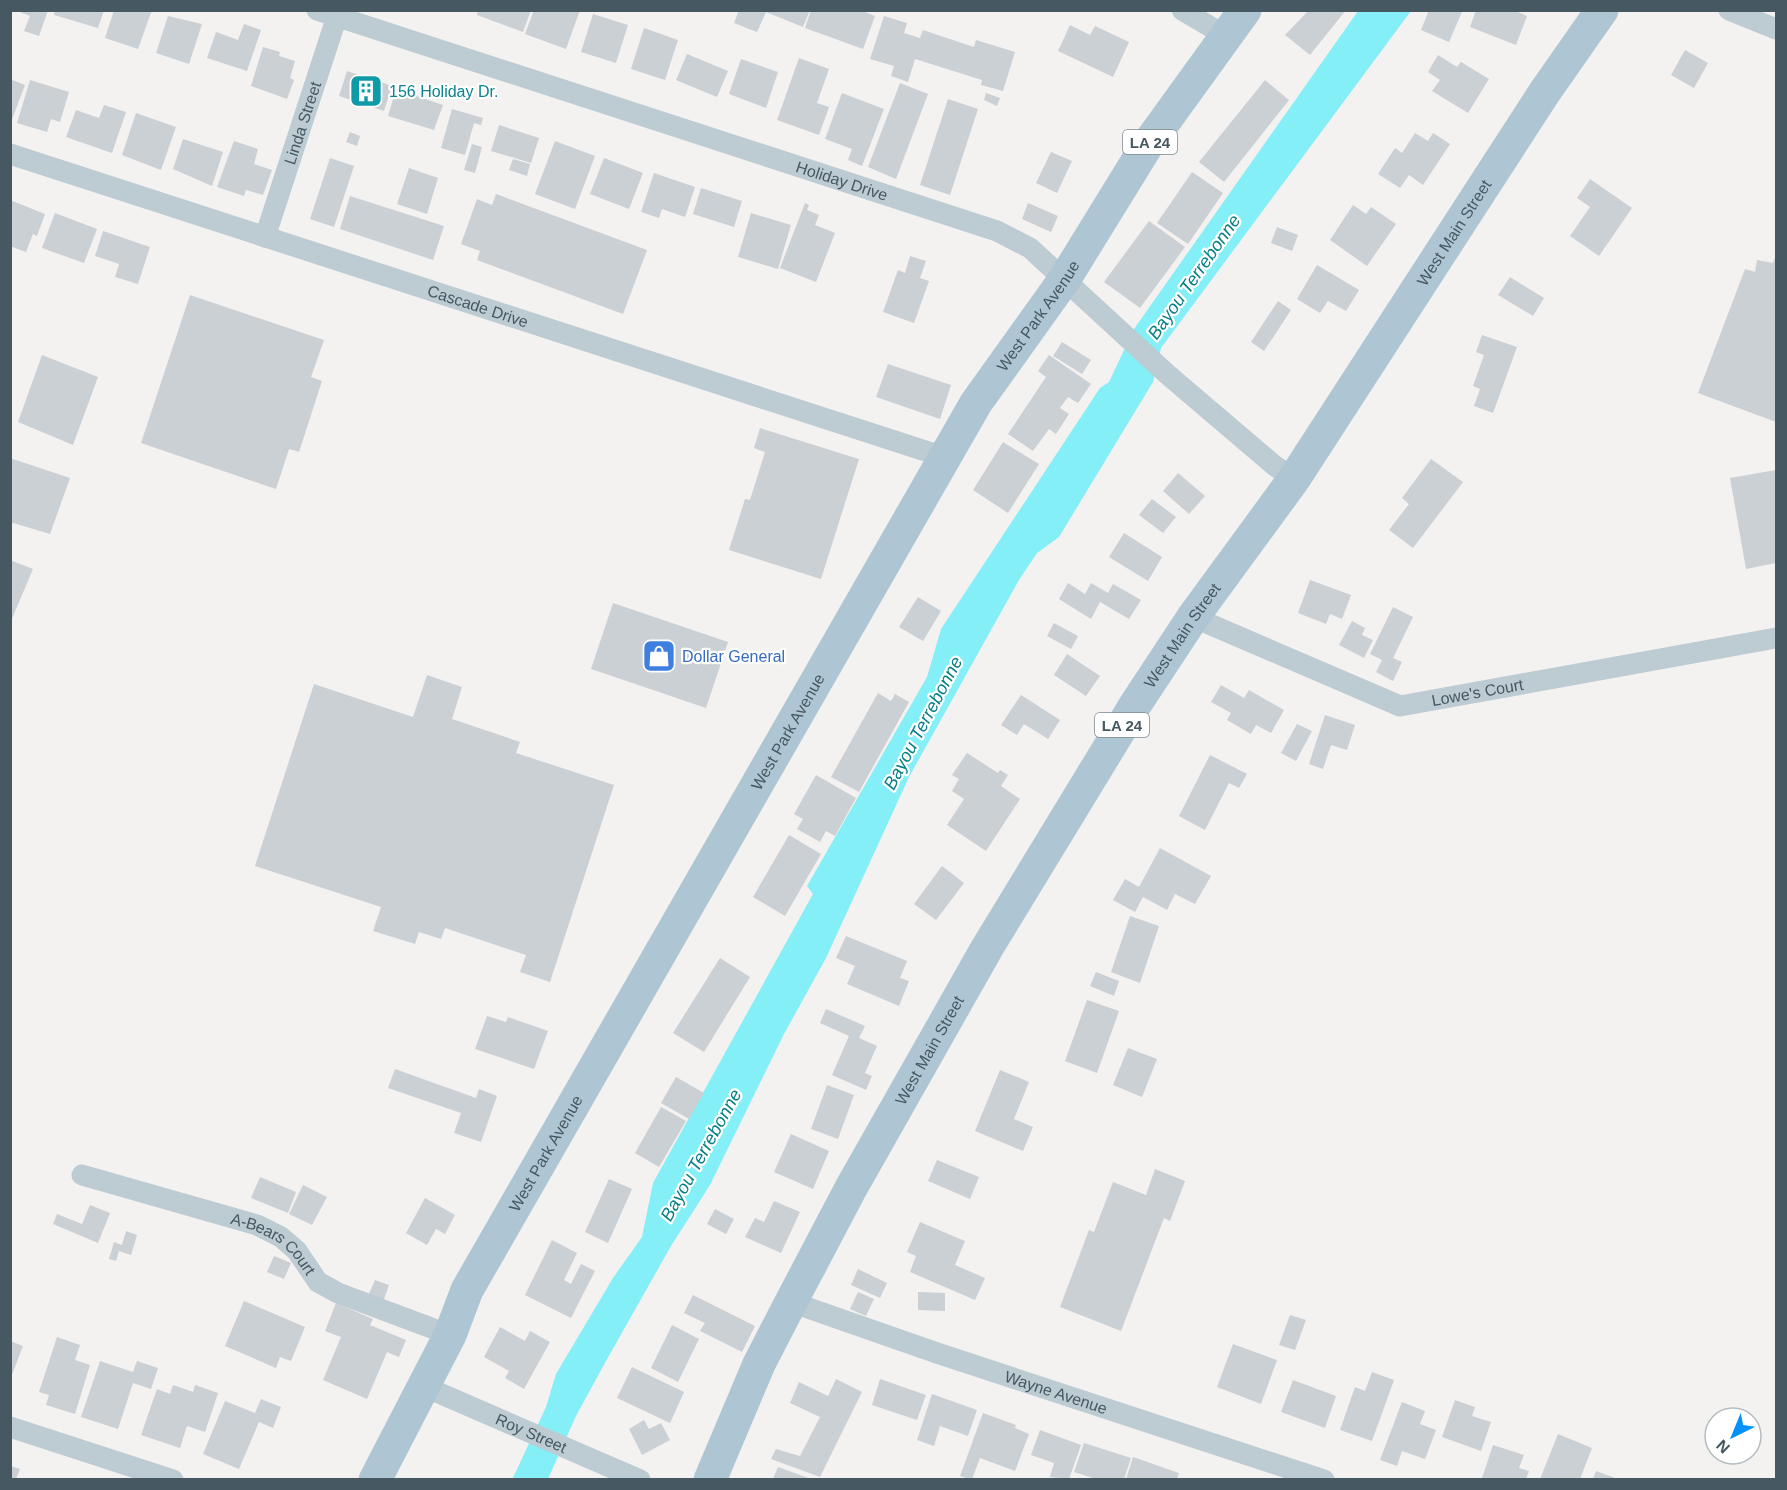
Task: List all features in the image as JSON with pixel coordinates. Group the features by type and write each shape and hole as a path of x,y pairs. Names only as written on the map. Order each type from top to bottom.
{"main road":[{"name":"West Main Street","path":"710,1479 759,1364 791,1302 851,1188 987,948 1135,705 1193,617 1294,479 1544,93 1602,10"},
{"name":"West Park Avenue","path":"375,1479 450,1335 467,1290 976,403 1064,280 1146,147 1238,17"}],"street":[{"path":"1182,10 1238,17"},
{"path":"1729,10 1776,29"},
{"name":"Holiday Drive","path":"331,13 997,231 1030,248 1167,374 1275,466 1294,479"},
{"name":"Linda Street","path":"265,237 331,13"},
{"name":"Cascade Drive","path":"10,154 944,458"},
{"name":"Lowe's Court","path":"1193,617 1400,706 1776,638"},
{"name":"A-Bears Court","path":"82,1175 257,1225 281,1237 297,1251 318,1282 338,1293 450,1335"},
{"name":"Wayne Avenue","path":"791,1302 937,1353 1323,1479"},
{"name":"Roy Street","path":"423,1386 504,1423 640,1479"},
{"path":"10,1426 173,1479"}],"water":[{"name":"Bayou Terrebonne","path":"1358,11 1411,11 1161,348 1153,382 1059,537 1037,553 1019,580 909,777 826,958 784,1034 710,1185 671,1246 606,1361 576,1416 548,1479 512,1480 546,1407 556,1374 613,1278 642,1237 653,1183 813,894 807,886 927,677 941,629 1100,388 1109,382 1134,329"}],"building":[{"path":"15,10 48,10 39,36 24,31 30,16"},
{"path":"55,10 104,10 98,28 54,15"},
{"path":"114,10 152,10 138,49 105,38"},
{"path":"478,10 531,10 523,32 477,15"},
{"path":"534,10 580,10 566,49 525,34"},
{"path":"739,10 810,10 803,27 766,12 757,32 734,23"},
{"path":"811,10 860,10 875,16 863,49 805,28"},
{"path":"1309,10 1346,10 1310,55 1285,35"},
{"path":"1429,10 1462,12 1449,42 1421,30"},
{"path":"1476,10 1513,10 1527,16 1516,45 1470,27"},
{"path":"593,14 628,25 616,63 581,52"},
{"path":"168,16 202,24 189,64 156,53"},
{"path":"884,16 907,23 904,33 920,38 923,30 974,47 976,40 1015,52 1003,91 981,85 982,80 915,59 908,82 891,76 894,66 870,59"},
{"path":"244,24 261,30 247,71 207,58 216,32 238,40"},
{"path":"1070,25 1090,35 1095,26 1129,42 1113,77 1058,51"},
{"path":"644,28 678,40 665,80 631,69"},
{"path":"263,47 280,52 279,56 295,61 290,78 294,80 287,99 251,86"},
{"path":"1685,50 1708,63 1694,88 1671,75"},
{"path":"687,54 728,71 717,97 676,80"},
{"path":"1438,55 1457,67 1461,62 1489,79 1468,113 1432,91 1440,80 1428,72"},
{"path":"799,58 829,69 817,103 829,107 819,135 777,120"},
{"path":"741,59 778,72 766,108 729,94"},
{"name":"156 Holiday Dr.","path":"347,71 367,78 369,74 379,77 378,81 392,86 384,111 339,96"},
{"path":"10,79 25,85 11,122 10,122"},
{"path":"30,80 69,92 60,122 51,119 47,132 17,123"},
{"path":"1265,80 1289,100 1224,182 1199,162"},
{"path":"900,83 928,94 896,179 868,167"},
{"path":"396,89 443,105 434,130 388,116"},
{"path":"842,93 884,109 862,166 848,160 852,149 825,139"},
{"path":"986,93 1000,98 997,106 984,100"},
{"path":"948,99 978,109 950,195 920,185"},
{"path":"104,105 126,112 112,153 66,137 76,110 99,118"},
{"path":"452,109 483,118 481,125 474,123 465,155 441,148"},
{"path":"136,113 176,127 161,170 122,155"},
{"path":"499,125 539,138 531,163 491,151"},
{"path":"350,132 360,136 357,146 346,142"},
{"path":"1415,133 1428,141 1433,133 1450,144 1423,185 1409,175 1400,188 1378,174 1395,148 1402,153"},
{"path":"183,139 223,152 212,186 173,169"},
{"path":"234,141 258,149 254,164 272,170 263,195 246,190 244,196 217,187"},
{"path":"555,141 595,156 575,209 535,194"},
{"path":"472,144 482,147 475,173 464,170"},
{"path":"1051,152 1072,161 1057,193 1036,183"},
{"path":"330,158 354,166 334,227 310,219"},
{"path":"604,158 643,173 629,209 590,194"},
{"path":"513,159 530,164 527,176 509,170"},
{"path":"409,168 438,178 427,214 397,204"},
{"path":"1192,172 1223,193 1188,244 1157,223"},
{"path":"654,173 695,187 685,217 662,209 659,218 641,212"},
{"path":"1590,179 1632,208 1599,256 1570,236 1590,207 1577,198"},
{"path":"701,188 742,201 734,227 693,214"},
{"path":"496,194 647,250 623,314 477,260 480,251 461,244 477,199 492,205"},
{"path":"350,196 444,226 433,260 340,229"},
{"path":"10,200 45,214 37,236 33,234 26,252 10,246"},
{"path":"805,203 809,205 807,210 819,215 815,225 835,233 816,282 780,268"},
{"path":"1028,203 1058,216 1051,232 1022,219"},
{"path":"1353,205 1366,214 1371,207 1396,224 1367,266 1330,240"},
{"path":"55,213 97,229 84,263 42,248"},
{"path":"751,213 791,225 778,269 738,257"},
{"path":"1149,221 1185,247 1140,308 1104,282"},
{"path":"1277,227 1298,235 1292,251 1271,243"},
{"path":"103,231 150,247 138,284 115,277 119,264 95,256"},
{"path":"1776,254 1776,422 1698,393 1745,269 1755,272 1757,260 1773,263"},
{"path":"910,256 926,261 920,278 929,281 914,323 883,312 898,270 905,273"},
{"path":"1317,265 1359,290 1346,311 1328,301 1320,313 1297,299"},
{"path":"1510,277 1544,298 1533,316 1498,295"},
{"path":"190,295 324,340 311,377 322,381 299,452 289,449 276,489 141,443"},
{"path":"1278,301 1291,310 1264,351 1251,342"},
{"path":"1482,335 1517,347 1493,413 1474,406 1480,389 1473,386 1484,355 1476,352"},
{"path":"1062,342 1091,360 1082,374 1053,356"},
{"path":"42,355 98,377 73,445 18,422"},
{"path":"1049,355 1091,384 1078,403 1068,397 1060,408 1069,414 1056,434 1049,429 1033,451 1008,434 1046,377 1038,371"},
{"path":"888,364 951,385 940,419 876,397"},
{"path":"760,428 859,459 821,579 729,550 745,499 750,500 765,452 754,448"},
{"path":"1003,442 1039,464 1008,513 973,490"},
{"path":"10,458 70,478 50,534 10,522"},
{"path":"1431,459 1463,482 1413,548 1389,530 1409,504 1402,498"},
{"path":"1776,470 1776,563 1746,569 1730,478"},
{"path":"1178,473 1205,496 1189,514 1163,491"},
{"path":"1152,499 1176,517 1163,533 1139,515"},
{"path":"1124,533 1162,557 1148,581 1109,557"},
{"path":"10,560 33,569 11,621 10,621"},
{"path":"1310,580 1351,595 1342,619 1330,614 1326,624 1298,613"},
{"path":"1068,583 1085,594 1091,583 1108,593 1113,584 1141,600 1129,619 1100,602 1091,619 1059,599"},
{"path":"918,597 941,611 923,641 899,627"},
{"name":"Dollar General","path":"613,603 728,642 706,708 591,669"},
{"path":"1393,607 1413,617 1393,658 1402,662 1393,681 1376,672 1382,660 1370,654"},
{"path":"1352,621 1365,628 1362,635 1373,640 1364,658 1339,645"},
{"path":"1054,623 1078,636 1071,649 1047,636"},
{"path":"1067,654 1100,676 1086,696 1054,675"},
{"path":"427,675 462,687 452,719 520,742 516,753 614,785 550,982 520,972 526,955 445,928 441,939 419,932 415,944 373,931 381,907 255,866 314,684 413,717"},
{"path":"1221,685 1244,698 1249,690 1284,710 1271,733 1256,725 1251,734 1227,720 1231,713 1211,702"},
{"path":"878,693 891,701 895,694 909,702 859,792 831,777"},
{"path":"1021,695 1060,720 1048,739 1024,724 1017,735 1001,725"},
{"path":"1325,715 1355,725 1347,750 1331,745 1323,769 1309,764"},
{"path":"1297,724 1312,731 1296,761 1281,753"},
{"path":"967,753 998,773 1000,770 1008,775 1001,786 1020,799 986,851 947,825 964,799 952,791 959,779 952,775"},
{"path":"1210,755 1247,774 1239,788 1229,783 1205,830 1179,816"},
{"path":"816,775 856,798 835,836 826,831 820,842 797,829 803,819 794,814"},
{"path":"789,835 821,854 785,916 753,897"},
{"path":"1160,848 1211,876 1195,904 1175,894 1167,910 1143,897 1135,912 1113,900 1125,879 1139,887"},
{"path":"942,866 964,883 936,920 914,904"},
{"path":"1130,916 1159,926 1140,983 1111,972"},
{"path":"846,936 907,961 900,978 909,981 899,1006 847,984 855,966 836,958"},
{"path":"720,958 750,977 704,1052 673,1033"},
{"path":"1096,972 1119,981 1114,996 1090,986"},
{"path":"1087,1000 1119,1011 1097,1073 1065,1061"},
{"path":"826,1009 865,1026 859,1038 877,1046 865,1073 872,1076 866,1090 832,1075 849,1036 820,1023"},
{"path":"487,1016 506,1022 508,1017 548,1031 534,1069 475,1049"},
{"path":"1128,1048 1157,1059 1142,1097 1113,1085"},
{"path":"395,1069 476,1098 479,1089 497,1096 481,1142 454,1133 461,1113 388,1088"},
{"path":"1000,1070 1029,1082 1014,1119 1033,1127 1023,1151 975,1131"},
{"path":"676,1077 704,1093 689,1119 661,1103"},
{"path":"827,1085 854,1095 838,1139 811,1129"},
{"path":"661,1107 686,1121 659,1167 635,1153"},
{"path":"791,1134 829,1151 813,1189 774,1172"},
{"path":"937,1160 979,1177 970,1199 928,1181"},
{"path":"1155,1169 1185,1181 1170,1221 1164,1218 1121,1331 1060,1307 1089,1230 1094,1232 1113,1182 1146,1195"},
{"path":"260,1177 296,1192 288,1213 251,1198"},
{"path":"609,1179 632,1189 608,1243 585,1232"},
{"path":"303,1185 327,1197 312,1225 289,1214"},
{"path":"425,1198 455,1215 445,1234 436,1229 427,1245 406,1233"},
{"path":"774,1201 800,1212 781,1253 745,1237 755,1218 764,1222"},
{"path":"90,1205 110,1213 98,1243 53,1224 57,1214 82,1224"},
{"path":"715,1209 734,1219 726,1234 707,1224"},
{"path":"920,1222 965,1241 955,1265 985,1278 975,1300 910,1272 916,1256 907,1252"},
{"path":"126,1231 137,1235 131,1255 119,1251 116,1261 109,1259 114,1242 122,1245"},
{"path":"552,1240 577,1253 564,1280 571,1284 581,1264 595,1271 571,1318 525,1295"},
{"path":"274,1256 291,1263 284,1279 267,1272"},
{"path":"858,1269 887,1283 880,1298 851,1285"},
{"path":"375,1280 389,1285 383,1302 368,1296"},
{"path":"858,1292 874,1299 866,1316 850,1309"},
{"path":"918,1292 945,1293 945,1311 918,1310"},
{"path":"693,1295 755,1326 742,1352 700,1331 705,1323 684,1313"},
{"path":"244,1301 305,1327 291,1361 280,1357 276,1368 225,1346"},
{"path":"336,1303 373,1319 370,1325 406,1340 399,1357 387,1352 367,1399 323,1380 341,1337 325,1331"},
{"path":"1290,1315 1306,1320 1295,1350 1279,1345"},
{"path":"672,1325 699,1339 678,1382 651,1368"},
{"path":"500,1327 525,1341 530,1331 550,1342 524,1389 505,1378 509,1371 484,1357"},
{"path":"57,1337 80,1345 75,1360 90,1365 75,1414 46,1405 49,1395 39,1392"},
{"path":"10,1341 23,1346 11,1377 10,1377"},
{"path":"1233,1344 1277,1360 1261,1404 1217,1387"},
{"path":"100,1361 133,1372 137,1361 158,1368 151,1389 133,1383 118,1429 81,1417"},
{"path":"632,1367 684,1392 670,1423 617,1398"},
{"path":"1372,1372 1394,1380 1372,1441 1340,1430 1355,1387 1365,1391"},
{"path":"836,1379 862,1392 820,1477 771,1459 776,1449 800,1456 820,1417 790,1403 799,1382 828,1396"},
{"path":"880,1379 926,1395 917,1420 872,1405"},
{"path":"1293,1380 1336,1396 1325,1428 1281,1412"},
{"path":"173,1385 193,1392 195,1385 218,1393 205,1432 187,1426 180,1448 141,1435 157,1389 170,1394"},
{"path":"932,1394 977,1410 968,1436 940,1426 934,1446 917,1440"},
{"path":"261,1399 281,1407 273,1428 259,1422 239,1469 203,1454 225,1401 255,1413"},
{"path":"1455,1400 1475,1407 1472,1416 1491,1422 1481,1451 1442,1437"},
{"path":"1402,1402 1425,1411 1420,1424 1436,1430 1425,1459 1402,1451 1397,1466 1380,1460"},
{"path":"983,1413 1016,1425 1015,1428 1029,1434 1015,1471 980,1458 972,1479 969,1479 960,1476"},
{"path":"644,1420 649,1429 661,1423 670,1440 642,1455 629,1429"},
{"path":"1040,1430 1081,1445 1069,1479 1050,1477 1054,1463 1031,1455"},
{"path":"1558,1434 1592,1448 1580,1479 1540,1479"},
{"path":"1084,1443 1131,1458 1124,1479 1096,1479 1074,1472"},
{"path":"1493,1445 1524,1455 1519,1468 1529,1471 1526,1479 1482,1478"},
{"path":"1133,1457 1179,1473 1177,1479 1126,1479"},
{"path":"10,1466 20,1469 16,1479 10,1479"},
{"path":"778,1467 811,1479 773,1479"},
{"path":"1596,1471 1618,1479 1593,1479"}],"place":[{"name":"156 Holiday Dr.","path":"366,91"},
{"name":"Dollar General","path":"659,656"}]}
